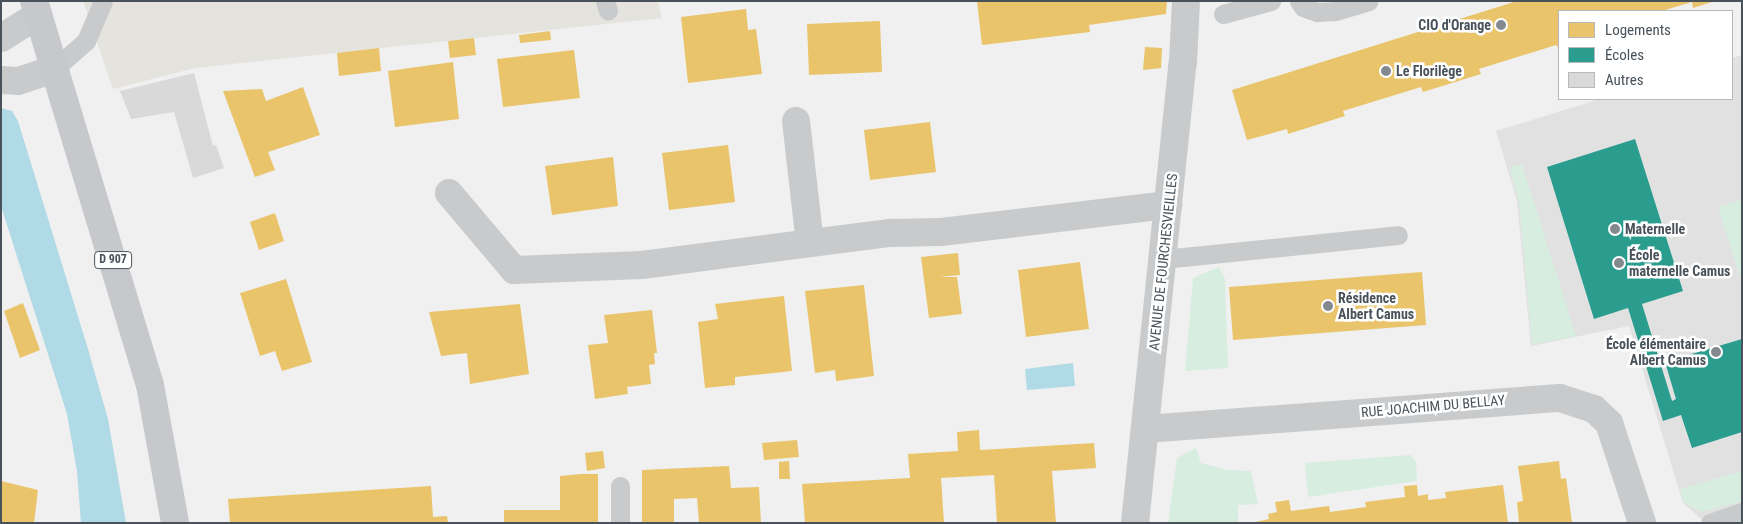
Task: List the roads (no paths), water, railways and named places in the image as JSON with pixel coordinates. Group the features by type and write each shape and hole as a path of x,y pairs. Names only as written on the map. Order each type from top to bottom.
{"main road":[{"name":"D 907","path":"36,8 150,385 176,523"}],"street":[{"name":"AVENUE DE FOURCHESVIEILLES","path":"1135,523 1163,259 1186,1"},
{"path":"1,38 36,8"},
{"path":"1,80 18,81 54,69"},
{"path":"796,121 810,243"},
{"path":"449,193 514,270 642,265 810,243 1036,222 1168,205"},
{"name":"RUE JOACHIM DU BELLAY","path":"1146,429 1560,398 1594,409 1609,423 1642,523"}],"lane":[{"path":"54,69 86,41 104,1"},
{"path":"1222,14 1271,1"},
{"path":"1299,1 1303,7 1317,12 1336,11 1368,1"},
{"path":"1163,259 1398,235"},
{"path":"620,486 620,523"},
{"path":"1710,523 1742,512"}],"water":[{"path":"1,108 12,111 18,121 88,349 108,419 126,523 81,523 77,471 67,414 1,206"},
{"path":"1073,363 1075,386 1027,390 1025,369"}],"place":[{"name":"CIO d'Orange","path":"1501,25"},
{"name":"Le Florilège","path":"1386,71"},
{"name":"Maternelle","path":"1615,229"},
{"name":"École maternelle Camus","path":"1619,263"},
{"name":"Résidence Albert Camus","path":"1328,306"},
{"name":"École élémentaire Albert Camus","path":"1716,352"}]}
